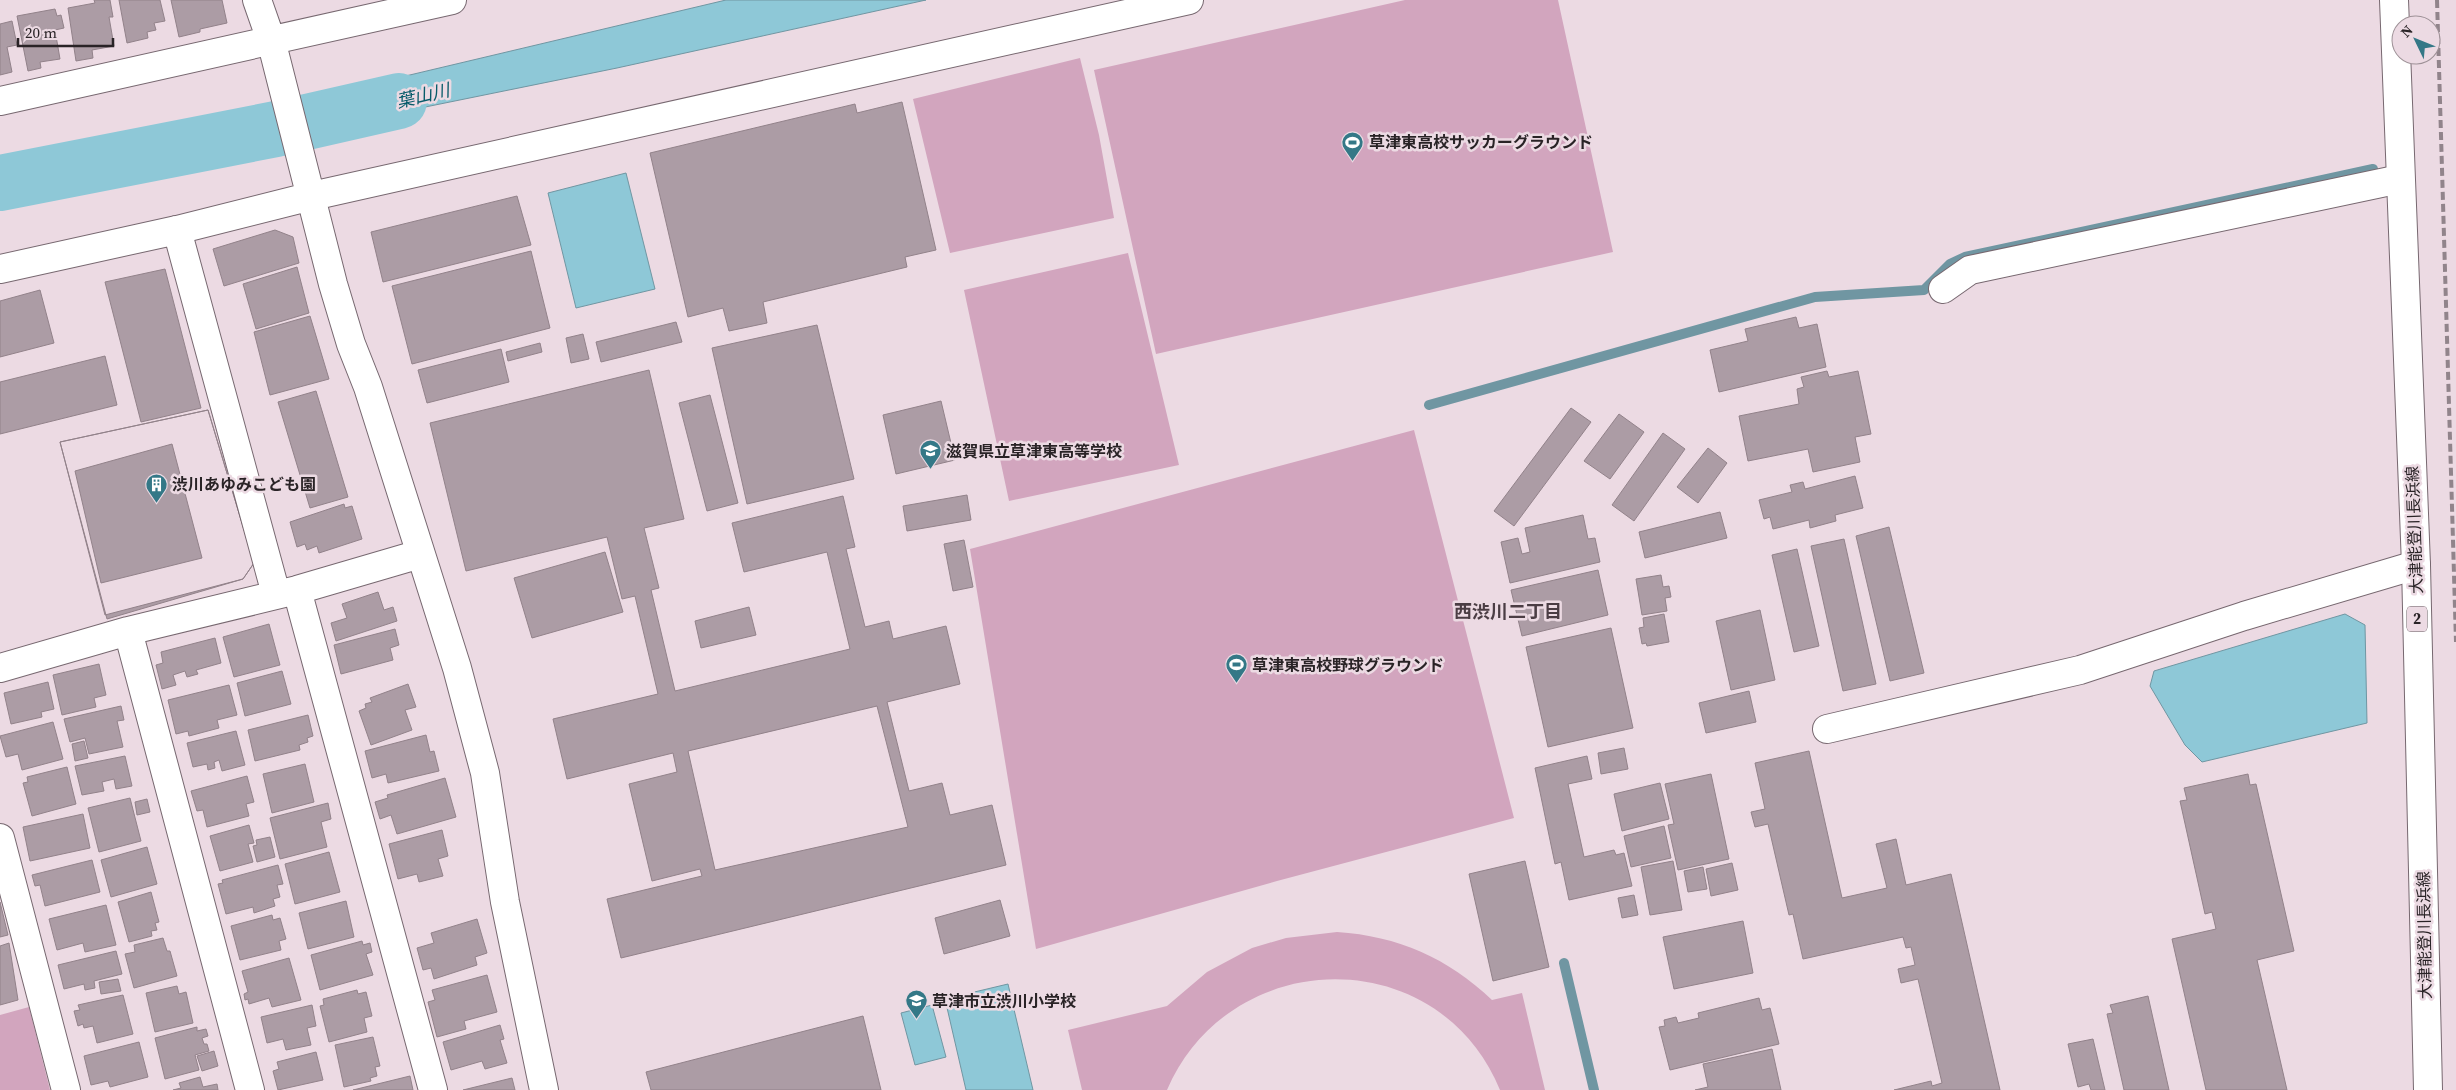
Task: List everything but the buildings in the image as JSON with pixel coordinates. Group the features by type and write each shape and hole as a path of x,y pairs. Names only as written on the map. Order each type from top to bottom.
{"street":[{"path":"257,0 275,51 333,284 368,387 457,668 486,773 505,902 544,1090"},
{"path":"0,101 275,51 452,0"},
{"path":"0,269 177,230 310,187 1188,0"},
{"name":"大津能登川長浜線","path":"2394,0 2416,565 2428,1090"},
{"path":"1943,289 1970,270 2400,179"},
{"path":"177,230 433,1090"},
{"path":"0,668 128,631 286,592 420,554"},
{"path":"1827,729 2080,670 2244,616 2416,565"},
{"path":"128,631 250,1090"},
{"path":"0,838 66,1090"}],"shaded area":[{"name":"草津東高校サッカーグラウンド","path":"1405,0 1558,0 1613,252 1156,354 1094,70"},
{"path":"1080,58 1099,135 1114,218 950,253 913,99"},
{"path":"1128,253 1179,465 1009,501 964,290"},
{"name":"草津東高校野球グラウンド","path":"1414,430 1514,818 1277,881 1036,949 970,549"},
{"path":"1337,932 1381,938 1421,952 1458,972 1492,1000 1522,993 1545,1090 1500,1090 1471,1041 1431,1007 1384,986 1334,979 1284,987 1237,1007 1197,1042 1167,1090 1082,1090 1068,1030 1167,1006 1207,972 1252,948 1286,938"},
{"path":"29,1007 50,1090 0,1090 0,1015"}],"water":[{"path":"726,0 926,0 617,68 327,127 317,97"},
{"path":"626,173 655,289 576,308 548,193"},
{"path":"2345,614 2365,625 2367,723 2202,762 2185,745 2150,686 2154,671"},
{"path":"1008,984 1033,1090 966,1090 945,999"},
{"path":"932,1005 946,1057 915,1065 901,1013"}],"waterway":[{"name":"葉山川","path":"0,183 276,129 399,101"},
{"path":"1429,405 1815,297 1924,290 1950,264 1965,257 2373,169"},
{"path":"1564,963 1594,1090"}],"railway":[{"path":"2437,0 2456,642"}],"place":[{"name":"草津東高校サッカーグラウンド","path":"1353,161"},
{"name":"滋賀県立草津東高等学校","path":"930,470"},
{"name":"渋川あゆみこども園","path":"156,503"},
{"name":"草津東高校野球グラウンド","path":"1236,684"},
{"name":"草津市立渋川小学校","path":"916,1020"}],"district":[{"name":"西渋川二丁目","path":"1508,612"}]}
